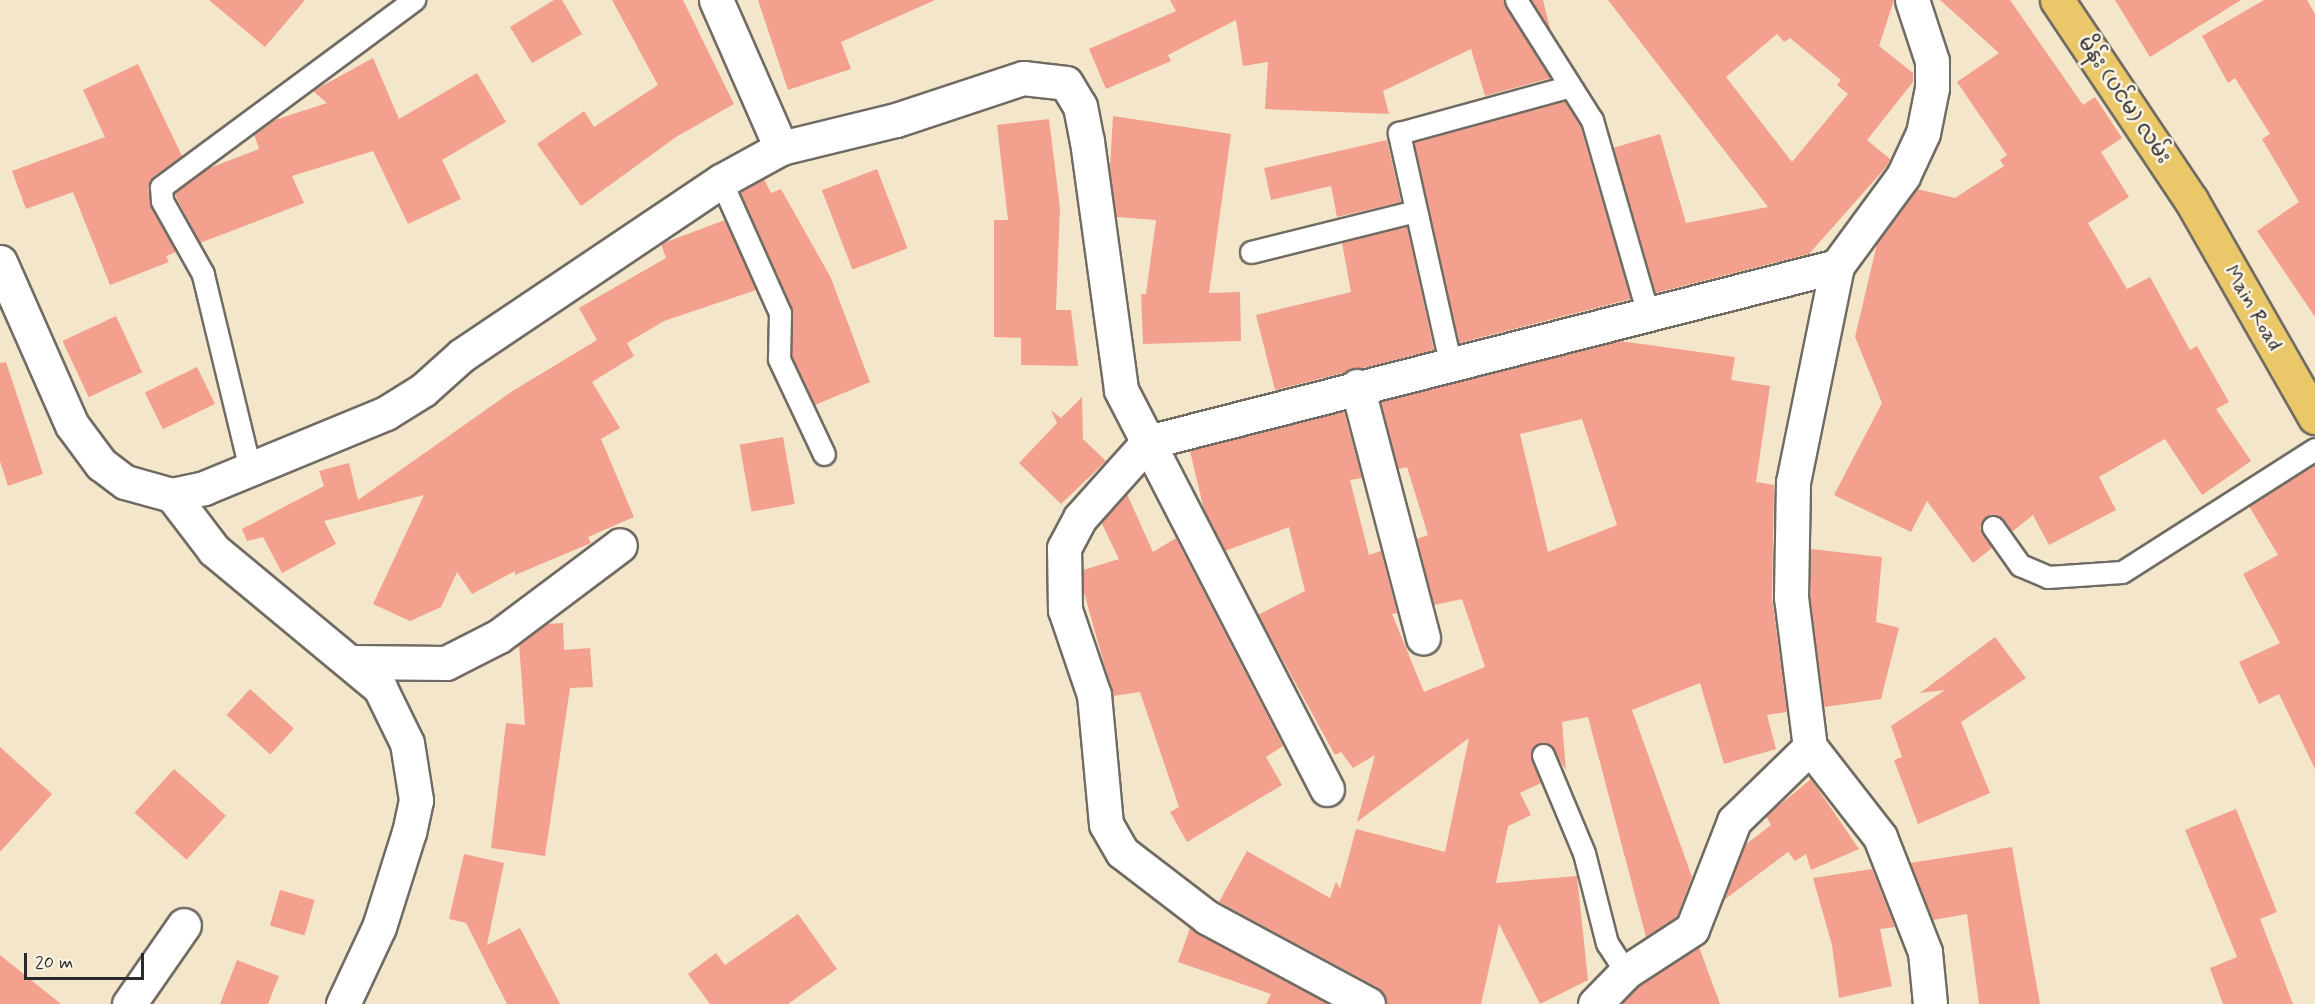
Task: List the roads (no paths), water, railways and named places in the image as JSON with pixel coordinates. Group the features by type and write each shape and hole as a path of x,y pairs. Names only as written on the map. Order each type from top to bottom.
{"main road":[{"name":"မိန်း (ပင်မ) လမ်း","path":"2057,0 2191,200"},
{"name":"Main Road","path":"2191,200 2315,417"}],"street":[{"path":"716,0 781,148"},
{"path":"1912,0 1932,61 1923,133 1903,176 1837,266 1793,482 1791,597 1810,747 1880,837 1925,952 1930,1004"},
{"path":"0,262 72,425 101,464 125,482 172,495 250,469 386,413 423,390 462,355 722,181 781,148 896,120 1023,78 1066,83 1080,106 1087,141 1121,390 1327,789"},
{"path":"1368,1004 1170,892 1122,852 1106,824 1094,695 1065,610 1064,548 1080,518 1148,441 1450,362 1837,266"},
{"path":"1357,386 1423,638"},
{"path":"172,495 214,550 352,662 380,688 395,714 407,743 416,800 379,927 343,1004"},
{"path":"352,662 446,663 499,636 620,545"},
{"path":"1595,1004 1626,972 1692,929 1734,821 1810,747"},
{"path":"129,1004 184,925"}],"lane":[{"path":"250,469 203,274 162,201 161,187 414,0"},
{"path":"1516,0 1568,87 1592,120 1648,314"},
{"path":"1450,362 1400,134 1568,87"},
{"path":"722,181 780,313 779,359 824,454"},
{"path":"1251,252 1416,211"},
{"path":"1993,527 2020,565 2048,577 2122,572 2315,449"},
{"path":"1543,754 1584,853 1607,943 1626,972"}]}
